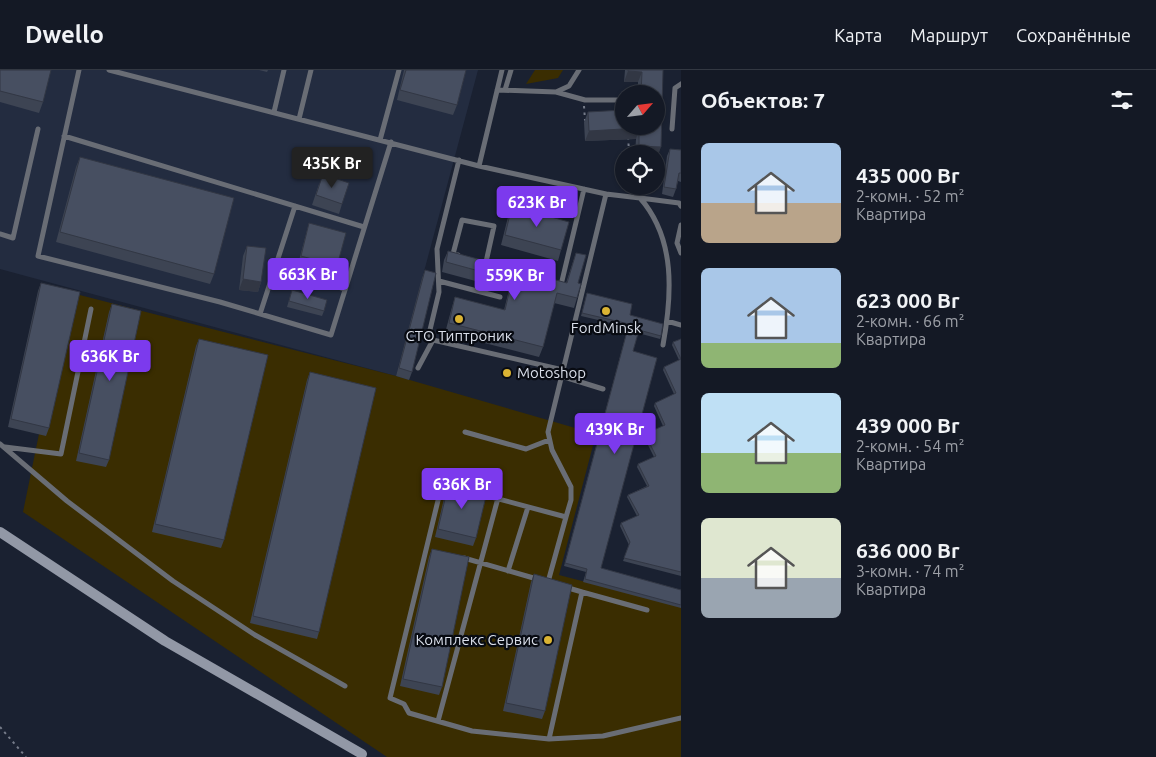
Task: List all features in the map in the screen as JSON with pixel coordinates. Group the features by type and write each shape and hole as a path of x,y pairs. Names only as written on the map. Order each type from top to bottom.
{"main road":[{"path":"0,532 165,641 362,754"}],"lane":[{"path":"79,70 38,256 260,314 331,335 391,142"},
{"path":"109,70 480,166 606,194 679,203 681,206"},
{"path":"274,112 284,70"},
{"path":"300,119 311,70"},
{"path":"380,140 399,70"},
{"path":"480,166 502,70"},
{"path":"505,90 511,70"},
{"path":"556,92 569,86 579,70"},
{"path":"672,129 675,88 681,84"},
{"path":"497,90 556,92 584,99 615,100"},
{"path":"0,234 13,238 38,129"},
{"path":"64,136 364,227"},
{"path":"432,340 429,334 430,326 439,292 437,249 459,160"},
{"path":"552,282 561,285 584,189"},
{"path":"548,582 571,500 571,487 552,450 548,432 606,194"},
{"path":"640,198 652,212 666,248 670,291 663,345"},
{"path":"260,314 295,206"},
{"path":"461,256 453,254 462,220 494,226 486,262"},
{"path":"681,225 677,243 681,253"},
{"path":"477,260 495,265"},
{"path":"275,268 345,289"},
{"path":"439,281 500,297"},
{"path":"2,445 61,454 91,309"},
{"path":"667,322 681,325"},
{"path":"432,340 563,370"},
{"path":"418,368 432,340"},
{"path":"561,376 603,389"},
{"path":"465,432 526,449 549,440"},
{"path":"2,445 67,501 173,581 255,635 345,686"},
{"path":"461,489 442,484 390,698 404,704 409,713 472,731 549,740 603,736 681,718"},
{"path":"470,491 566,516"},
{"path":"438,721 498,498"},
{"path":"508,571 528,507"},
{"path":"426,549 435,551"},
{"path":"454,556 647,610"},
{"path":"549,740 582,592"}],"path":[{"path":"584,99 585,120 593,120"},
{"path":"0,727 26,757"}],"shaded area":[{"path":"0,70 478,70 396,376 0,269"},
{"path":"535,70 563,70 558,78 526,84"},
{"path":"68,292 396,376 596,434 559,575 681,607 681,757 387,757 23,512"}],"building":[{"path":"0,70 51,70 43,102 0,91"},
{"path":"406,70 466,70 457,105 400,90"},
{"path":"663,70 663,85 641,85 642,72 628,71"},
{"path":"615,110 615,129 589,131 588,112"},
{"path":"639,135 661,135 661,145 639,145"},
{"path":"670,149 681,150 681,173 679,173 676,189 665,187"},
{"path":"80,157 234,198 214,274 60,232"},
{"path":"323,174 349,183 342,204 316,195"},
{"path":"512,206 569,222 561,250 505,235"},
{"path":"309,223 346,233 337,266 301,256"},
{"path":"247,246 266,248 261,282 243,279"},
{"path":"448,251 567,283 576,253 586,255 578,283 581,284 577,298 557,293 543,347 449,323 455,297 505,310 512,280 446,262"},
{"path":"425,270 436,273 412,372 399,368"},
{"path":"41,283 80,292 49,428 11,419"},
{"path":"292,290 327,300 324,311 289,301"},
{"path":"587,293 632,304 630,315 663,324 661,336 639,330 633,351 657,358 601,568 681,590 681,605 585,579 587,569 565,563 629,324 582,313"},
{"path":"112,304 141,311 109,460 79,453"},
{"path":"199,339 268,355 224,540 155,524"},
{"path":"681,339 681,359 673,342"},
{"path":"681,359 681,572 624,558 630,542 621,523 639,515 628,495 649,486 638,464 656,456 645,434 665,425 655,403 676,393 664,367"},
{"path":"310,372 376,388 319,632 253,616"},
{"path":"449,482 487,492 476,538 438,529"},
{"path":"432,549 469,557 442,687 403,679"},
{"path":"534,574 572,585 545,711 506,703"}],"place":[{"name":"FordMinsk","path":"606,311"},
{"name":"СТО Типтроник","path":"459,319"},
{"name":"Motoshop","path":"507,373"},
{"name":"Комплекс Сервис","path":"548,640"}]}
